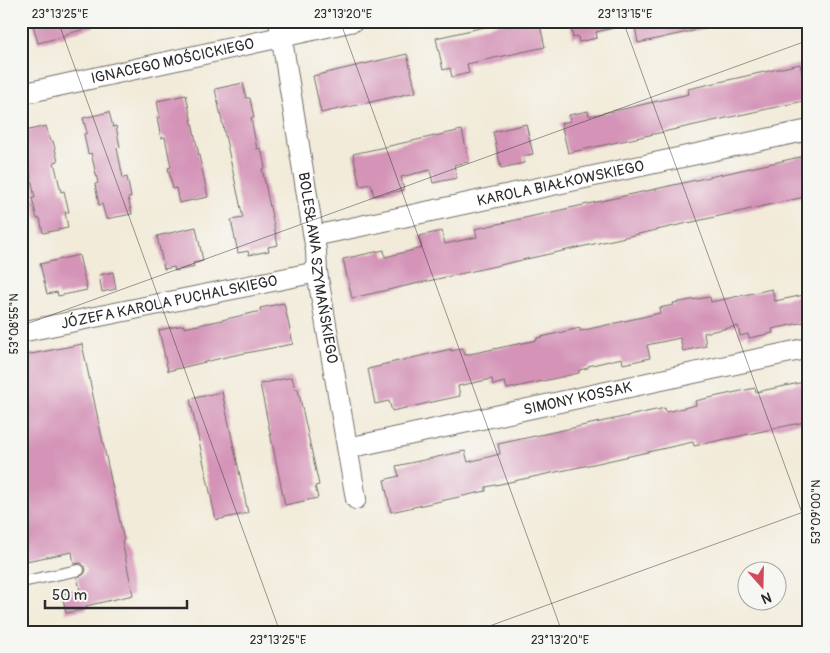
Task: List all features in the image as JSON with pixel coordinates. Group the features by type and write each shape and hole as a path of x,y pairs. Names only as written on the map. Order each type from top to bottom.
{"street":[{"name":"IGNACEGO MOŚCICKIEGO","path":"21,94 281,29 354,21"},
{"name":"BOLESŁAWA SZYMAŃSKIEGO","path":"281,29 318,272 356,499"},
{"name":"KAROLA BIAŁKOWSKIEGO","path":"314,236 809,130"},
{"name":"JÓZEFA KAROLA PUCHALSKIEGO","path":"21,332 318,272"},
{"name":"SIMONY KOSSAK","path":"348,448 809,348"}],"lane":[{"path":"21,582 79,570"}],"building":[{"path":"32,21 93,21 94,27 38,43"},
{"path":"511,21 539,21 545,47 467,64 469,73 452,77 450,68 443,70 436,38"},
{"path":"570,21 617,21 617,27 596,32 597,38 579,42 578,36 573,38"},
{"path":"634,21 705,21 706,28 638,43"},
{"path":"407,54 416,92 321,113 313,76"},
{"path":"800,64 808,100 568,153 561,123 570,121 569,115 588,111 589,116 623,109 689,94 688,89"},
{"path":"243,83 246,98 250,98 254,118 251,118 257,149 261,148 265,168 262,169 278,245 268,247 269,251 249,255 248,251 238,253 231,220 243,218 215,89"},
{"path":"186,95 208,197 179,203 176,188 173,189 168,168 171,167 165,137 161,138 157,118 160,117 157,101"},
{"path":"109,112 113,127 116,126 120,147 117,148 123,178 127,177 131,197 128,198 132,214 106,219 102,204 99,205 95,184 98,183 91,153 88,154 84,134 87,133 83,118"},
{"path":"526,124 533,154 523,156 524,163 501,168 493,132"},
{"path":"46,126 50,141 53,141 58,161 54,162 61,192 64,191 69,212 65,212 68,228 43,233 40,218 37,219 32,198 35,198 29,168 26,168 21,149 25,147 21,132"},
{"path":"462,130 469,162 454,165 457,178 433,183 430,170 401,177 404,190 374,196 371,184 360,186 353,154"},
{"path":"809,155 809,196 352,298 343,259 384,250 385,257 422,248 419,236 442,231 445,244 477,237 475,229"},
{"path":"196,227 203,261 193,263 194,267 175,271 174,267 164,269 157,236"},
{"path":"79,255 87,290 58,296 57,292 47,294 40,264"},
{"path":"113,272 116,289 102,292 99,275"},
{"path":"772,289 775,301 809,294 809,321 772,329 773,333 749,338 748,334 740,336 738,326 704,333 706,346 683,351 680,338 647,345 650,358 623,364 622,358 588,366 588,368 579,370 579,373 507,389 505,382 493,385 492,379 458,386 460,396 392,411 389,401 375,404 368,369 381,365 451,349 451,351 463,348 465,355 537,340 537,338 580,328 580,331 660,313 659,308 674,305 673,303 710,297 711,302"},
{"path":"284,303 293,344 230,356 168,371 159,330 184,325 184,328 213,322 261,311 260,308"},
{"path":"82,344 124,541 122,541 133,595 86,606 87,609 66,613 62,594 80,590 77,577 83,575 86,569 81,563 74,564 72,552 21,562 21,356"},
{"path":"292,377 295,389 298,389 319,485 315,486 318,498 285,505 260,384"},
{"path":"809,381 809,421 694,446 693,442 486,487 486,491 391,512 384,480 399,476 396,466 465,451 468,462 500,454 498,444 665,408 666,412 696,405 695,401 755,388 756,392"},
{"path":"222,392 248,513 216,520 190,399"}]}
